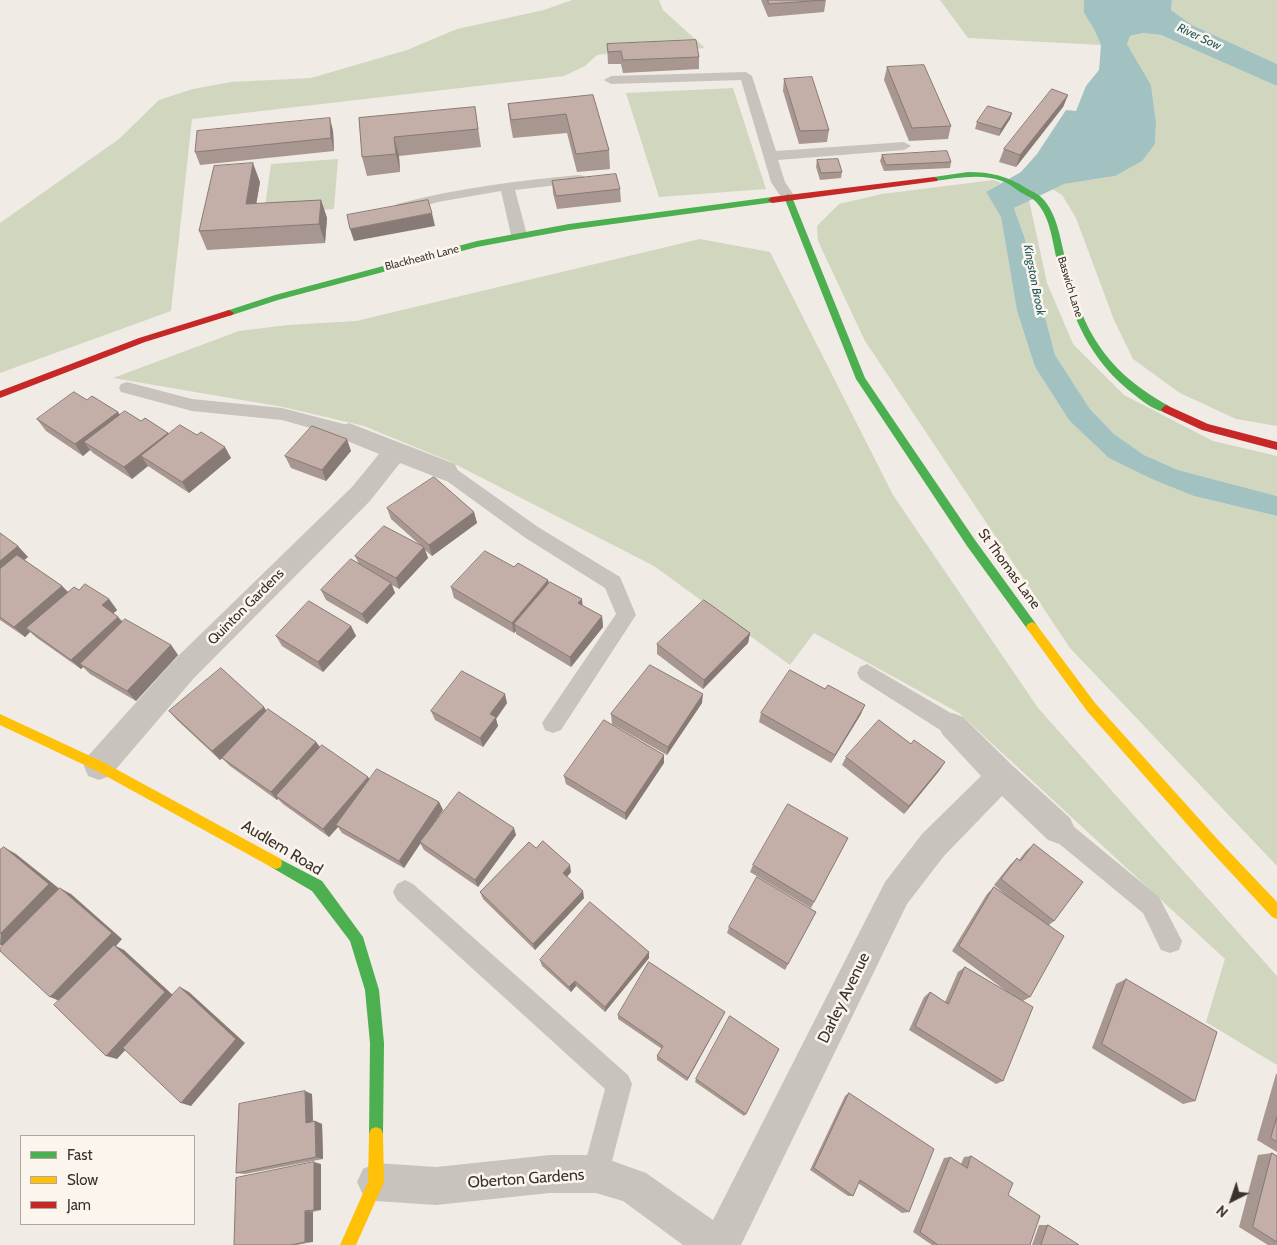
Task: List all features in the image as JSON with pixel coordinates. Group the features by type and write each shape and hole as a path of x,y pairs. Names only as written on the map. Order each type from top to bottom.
{"street":[{"name":"Baswich Lane","path":"861,188 962,174 987,175 1004,178 1042,201 1051,219 1070,295 1085,332 1103,361 1125,384 1157,404 1205,427 1277,446"},
{"name":"Blackheath Lane","path":"0,395 142,340 275,298 370,271 519,235 861,188"},
{"name":"St Thomas Lane","path":"788,198 861,379 971,543 1091,707 1214,845 1277,912"},
{"path":"349,432 446,471"},
{"name":"Quinton Gardens","path":"99,766 184,668 361,494 396,451"},
{"name":"Audlem Road","path":"0,719 99,766 239,841 317,886 356,937 372,990 377,1043 376,1182 348,1245"},
{"path":"953,726 1002,776 1059,829"},
{"name":"Darley Avenue","path":"722,1245 896,893 933,845 1002,776"},
{"name":"Oberton Gardens","path":"376,1182 436,1186 550,1174 596,1174 633,1186 716,1245"}],"lane":[{"path":"611,80 746,76 778,182 788,198"},
{"path":"770,156 904,146"},
{"path":"386,211 438,198 507,186 589,178"},
{"path":"507,186 519,235"},
{"path":"127,388 192,405 282,414 349,432"},
{"path":"446,471 531,532 613,583 626,615 553,723"},
{"path":"867,673 953,726"},
{"path":"1059,829 1151,905 1170,941"},
{"path":"405,892 619,1084 596,1174"}],"green space":[{"path":"572,0 659,0 663,10 705,48 625,51 597,55 585,66 564,76 192,119 171,311 0,373 0,223 119,139 159,100 193,89 231,82 311,78 407,50 457,29 544,10"},
{"path":"940,0 1084,0 1084,13 1101,45 968,38"},
{"path":"1172,0 1277,0 1277,64 1192,25 1171,10"},
{"path":"1143,33 1161,35 1277,86 1277,426 1236,419 1180,393 1133,359 1114,320 1076,218 1062,195 1052,189 1064,184 1115,176 1155,144 1156,122 1151,85 1127,44 1130,36"},
{"path":"733,88 766,189 659,197 626,93"},
{"path":"338,159 334,209 264,214 271,164"},
{"path":"994,180 1001,183 986,192 1001,217 1017,311 1035,367 1069,420 1194,496 1277,516 1277,866 1070,648 865,341 818,241 817,226 839,204 882,194"},
{"path":"1029,200 1047,283 1073,344 1124,395 1213,441 1277,456 1277,496 1178,470 1144,455 1114,434 1090,409 1055,355 1024,236 1014,208"},
{"path":"700,239 770,252 893,495 1038,708 1277,976 1277,1065 1206,1022 1225,959 959,713 814,633 790,665 654,566 449,461 364,426 283,407 113,378 239,331 288,325 356,321"}],"water":[{"path":"1084,0 1172,0 1171,10 1192,25 1277,64 1277,86 1161,35 1143,33 1130,36 1127,44 1151,85 1156,122 1155,144 1142,161 1115,176 1064,184 1014,208 1024,236 1055,355 1090,409 1114,434 1144,455 1178,470 1277,496 1277,516 1194,496 1152,479 1109,458 1069,420 1035,367 1017,311 1001,217 986,192 1021,172 1037,154 1066,110 1076,111 1086,86 1099,70 1101,45 1084,13"}],"building":[{"path":"768,0 825,0 769,4"},
{"path":"696,40 699,57 623,60 621,51 608,52 607,44"},
{"path":"924,65 951,126 912,128 887,67"},
{"path":"812,77 829,130 800,131 784,79"},
{"path":"1052,89 1068,95 1020,155 1004,149"},
{"path":"593,95 609,150 576,154 566,114 511,120 508,104"},
{"path":"988,106 1012,113 1001,129 977,122"},
{"path":"475,107 478,129 394,137 396,154 362,157 359,118"},
{"path":"330,118 331,138 195,152 197,131"},
{"path":"947,151 951,162 886,165 882,155"},
{"path":"838,159 842,172 821,173 817,160"},
{"path":"253,163 246,204 321,200 319,224 199,231 214,166"},
{"path":"616,174 620,189 556,196 552,181"},
{"path":"428,200 432,213 350,229 347,215"},
{"path":"74,392 87,400 92,396 118,412 75,444 37,419"},
{"path":"125,411 141,421 145,418 168,433 124,467 84,442"},
{"path":"180,425 197,435 201,432 225,447 182,482 141,456"},
{"path":"312,426 347,439 322,470 285,456"},
{"path":"434,477 474,512 429,545 387,508"},
{"path":"384,526 424,547 396,578 355,556"},
{"path":"0,533 18,546 0,561"},
{"path":"485,551 514,567 518,563 548,580 512,623 451,587"},
{"path":"17,555 62,586 14,627 0,617 0,569"},
{"path":"351,559 391,583 362,614 321,590"},
{"path":"550,582 582,599 578,603 602,616 570,657 514,624"},
{"path":"85,584 109,599 102,605 118,617 71,660 26,628 74,587 79,590"},
{"path":"704,600 750,633 704,680 657,644"},
{"path":"309,601 351,626 318,662 276,636"},
{"path":"125,619 171,645 127,691 80,664"},
{"path":"650,665 703,694 668,747 611,714"},
{"path":"221,668 264,707 212,751 169,711"},
{"path":"790,670 825,689 828,685 865,705 835,755 761,713"},
{"path":"462,671 505,694 490,714 496,717 480,738 431,711"},
{"path":"268,709 316,742 271,792 222,758"},
{"path":"604,720 664,755 625,813 564,776"},
{"path":"879,720 911,744 914,740 945,762 909,806 846,757"},
{"path":"322,745 368,777 323,829 276,796"},
{"path":"377,769 439,802 399,861 336,825"},
{"path":"459,792 514,828 475,880 420,842"},
{"path":"788,804 848,838 814,902 753,865"},
{"path":"543,841 570,865 563,873 583,891 533,944 480,892 529,842 536,848"},
{"path":"1034,844 1083,882 1054,921 1001,879 1017,858 1020,861"},
{"path":"4,847 49,884 0,934 0,850"},
{"path":"757,877 816,912 788,964 729,927"},
{"path":"994,887 1064,936 1030,997 959,946"},
{"path":"60,888 112,933 50,997 0,951 0,948"},
{"path":"590,902 649,952 605,1007 575,981 569,987 540,960"},
{"path":"114,945 165,992 106,1056 54,1005"},
{"path":"649,962 725,1012 688,1078 657,1056 663,1046 618,1015"},
{"path":"965,967 1033,1007 1003,1081 915,1026 930,992 948,1004"},
{"path":"1126,979 1217,1032 1195,1101 1102,1044"},
{"path":"180,987 236,1039 181,1103 123,1048"},
{"path":"730,1016 779,1049 746,1114 696,1079"},
{"path":"305,1091 306,1123 315,1121 316,1157 236,1173 239,1104"},
{"path":"849,1093 934,1149 909,1212 860,1180 853,1196 814,1168"},
{"path":"1277,1117 1277,1142 1271,1138"},
{"path":"1272,1153 1277,1156 1277,1242 1253,1227"},
{"path":"971,1156 1013,1183 1008,1195 1040,1216 1030,1245 938,1245 920,1232 950,1157 967,1168"},
{"path":"314,1162 314,1210 305,1211 305,1242 291,1245 234,1245 236,1178"},
{"path":"1048,1225 1079,1245 1041,1245"}],"traffic: fast":[{"path":"934,179 968,175 994,176 1008,180 1040,200 1052,222 1067,283 1075,306 1095,348 1108,366 1124,382 1143,397 1166,409"},
{"path":"788,197 861,379 971,543 1032,627"},
{"path":"229,313 275,298 477,244 569,227 772,200"},
{"path":"276,863 317,886 356,937 372,990 377,1043 376,1134"}],"traffic: slow":[{"path":"1032,627 1091,707 1214,845 1277,912"},
{"path":"0,719 99,766 276,863"},
{"path":"348,1245 376,1182 376,1134"}],"traffic: jam":[{"path":"772,200 934,179"},
{"path":"0,395 142,340 229,313"},
{"path":"1166,409 1205,427 1277,446"}],"water label":[{"name":"River Sow","path":"1199,37"},
{"name":"Kingston Brook","path":"1034,280"}]}
